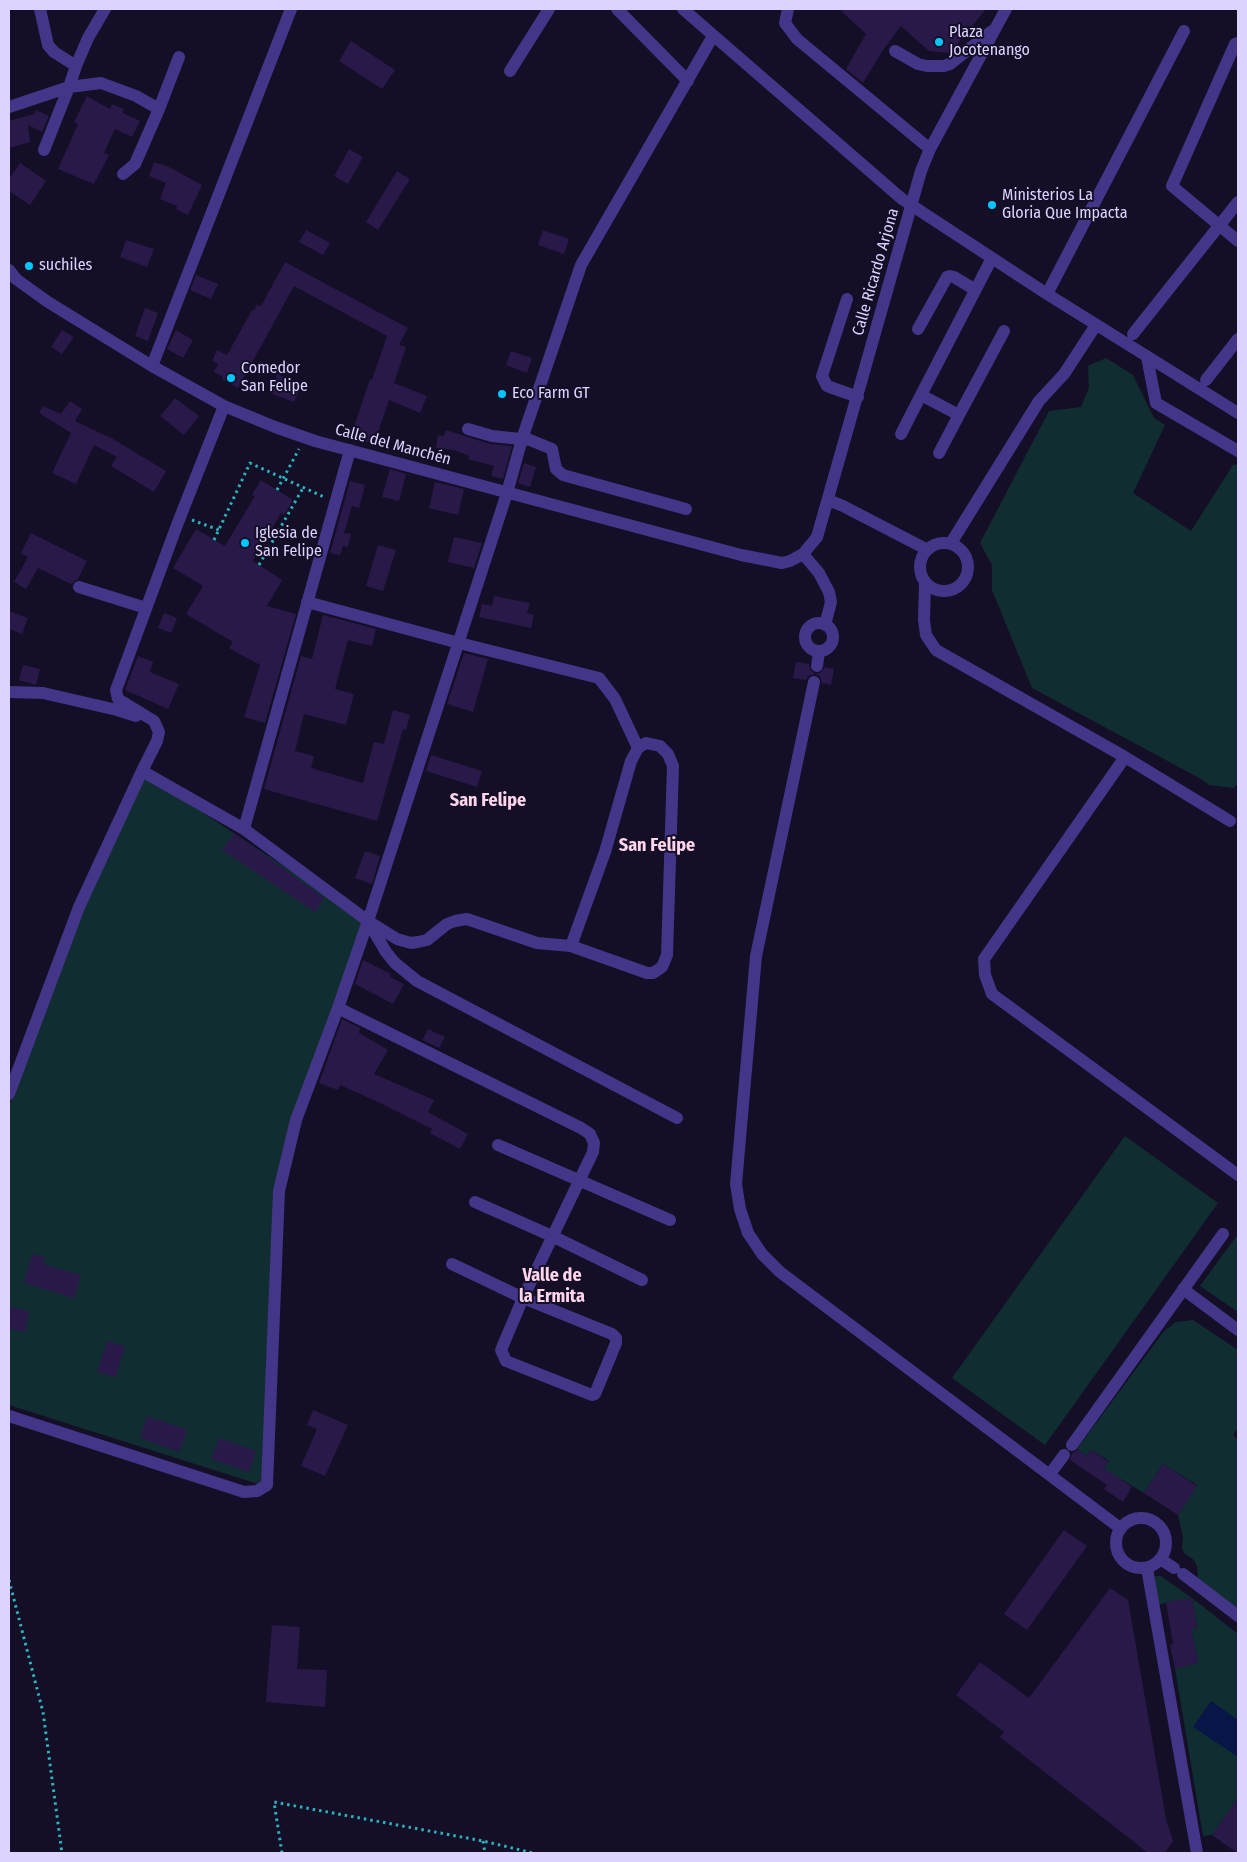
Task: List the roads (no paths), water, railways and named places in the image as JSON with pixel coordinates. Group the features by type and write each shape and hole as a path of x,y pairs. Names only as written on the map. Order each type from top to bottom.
{"street":[{"path":"40,9 48,45 54,52 76,66"},
{"path":"44,150 88,38 105,9"},
{"path":"152,366 291,9"},
{"path":"510,72 549,9"},
{"path":"617,9 688,81"},
{"path":"683,9 887,186 913,206 1047,294 1238,413"},
{"path":"788,9 785,23 797,39 930,149"},
{"name":"Calle Ricardo Arjona","path":"803,554 817,537 913,206 921,171 930,149 1006,9"},
{"path":"895,51 918,64 944,66 950,64 996,28"},
{"path":"1047,294 1184,31"},
{"path":"9,1416 244,1492 257,1491 267,1485 279,1191 296,1120 368,921 507,493 522,439 581,265 714,36"},
{"path":"1238,43 1235,44 1172,186 1238,241"},
{"path":"123,174 135,164 179,58"},
{"path":"9,107 70,87 101,83 136,96 159,109"},
{"path":"1133,334 1238,202"},
{"path":"901,434 974,289 992,258"},
{"name":"Calle del Manchén","path":"9,270 16,279 48,302 152,366 224,406 305,437 741,555 782,563 803,554"},
{"path":"918,329 947,278 954,276 974,289"},
{"path":"847,299 822,376 827,386 858,397"},
{"path":"951,543 1038,401 1064,374 1096,325"},
{"path":"940,453 1004,331"},
{"path":"1206,380 1238,339"},
{"path":"1147,357 1156,402 1238,452"},
{"path":"921,395 960,415"},
{"path":"9,1094 79,906 158,737 158,727 149,716 122,702 116,695 118,684 180,517 224,406"},
{"path":"468,429 492,436 522,439 552,449 556,469 563,475 686,509"},
{"path":"244,829 350,450"},
{"path":"828,500 926,549"},
{"path":"938,542 951,543 962,550 968,561 967,574 961,585 949,591 936,591 925,584 919,573 920,560 926,549 938,542"},
{"path":"803,554 819,573 828,592 831,602 825,625"},
{"path":"925,584 924,620 926,635 936,650 1125,757 1230,821"},
{"path":"79,587 146,608"},
{"path":"307,602 599,678 615,699 638,748"},
{"path":"820,623 828,626 832,633 833,641 828,648 819,652 813,651 807,646 804,638 806,630 812,624 820,623"},
{"path":"817,666 819,652"},
{"path":"814,682 756,956 736,1184 740,1209 748,1233 762,1254 780,1272 1120,1528"},
{"path":"9,692 43,693 118,710 135,716 149,716"},
{"path":"142,771 244,829 368,921 397,939 411,943 427,940 440,929 455,921 467,920 537,943 570,946 647,973 653,973 662,967 667,955 673,766 668,754 660,746 646,743 638,748 631,760 605,852 570,946"},
{"path":"1125,757 984,959 985,975 992,994 1238,1175"},
{"path":"368,921 386,952 395,963 417,981 677,1118"},
{"path":"338,1008 590,1134 594,1143 593,1152 523,1298 501,1350 506,1361 592,1395 595,1394 616,1343 616,1338 612,1334 523,1298 452,1264"},
{"path":"498,1145 670,1220"},
{"path":"474,1202 552,1236 642,1280"},
{"path":"1072,1445 1223,1234"},
{"path":"1183,1289 1238,1330"},
{"path":"1050,1474 1064,1456"},
{"path":"1136,1518 1156,1521 1166,1537 1166,1547 1160,1559 1156,1564 1147,1568 1137,1568 1128,1564 1120,1557 1116,1548 1116,1538 1120,1528 1127,1521 1136,1518"},
{"path":"1160,1559 1238,1616"},
{"path":"1147,1568 1197,1853"}],"place":[{"name":"Plaza Jocotenango","path":"939,42"},
{"name":"Ministerios La Gloria Que Impacta","path":"992,205"},
{"name":"suchiles","path":"29,266"},
{"name":"Comedor San Felipe","path":"231,378"},
{"name":"Eco Farm GT","path":"502,394"},
{"name":"Iglesia de San Felipe","path":"245,543"}],"district":[{"name":"San Felipe","path":"488,801"},
{"name":"San Felipe","path":"657,846"},
{"name":"Valle de la Ermita","path":"552,1286"}]}
